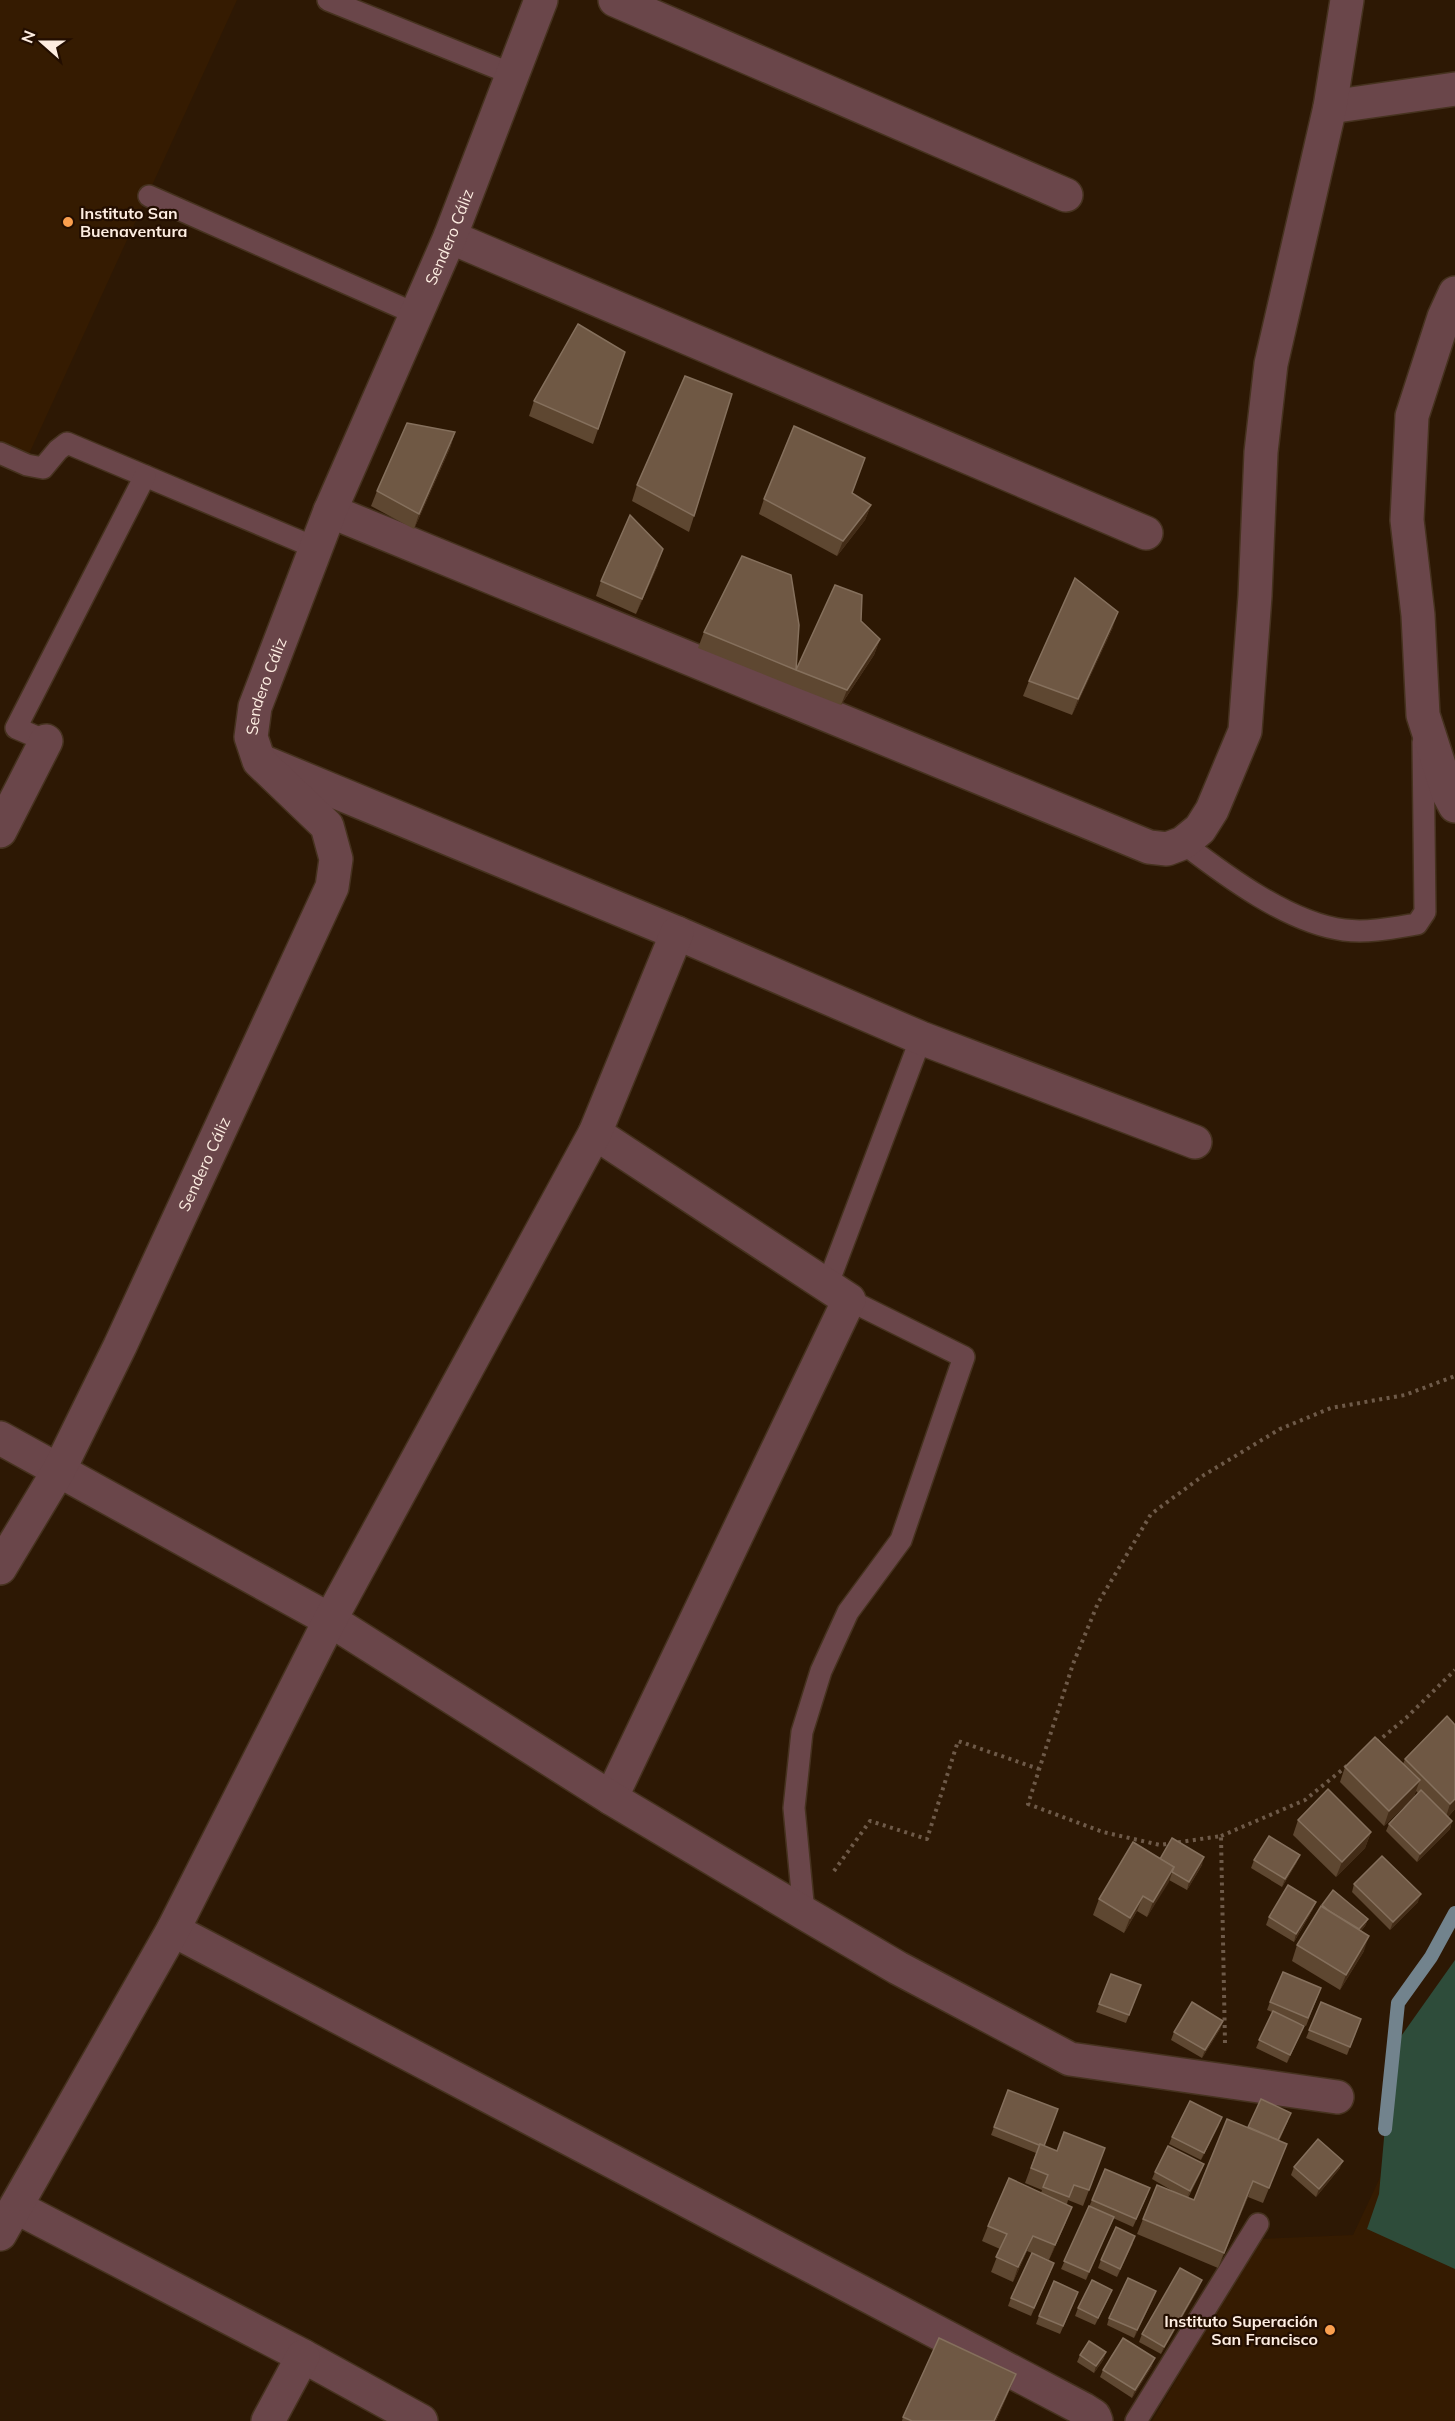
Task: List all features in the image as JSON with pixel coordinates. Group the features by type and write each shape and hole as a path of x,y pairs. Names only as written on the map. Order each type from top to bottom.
{"street":[{"name":"Sendero Cáliz","path":"0,1568 59,1470 120,1346 332,887 336,859 327,826 259,761 251,737 255,707 330,511 450,237 541,0"},
{"path":"615,0 1066,195"},
{"path":"330,511 1149,847 1167,849 1183,843 1200,829 1212,810 1245,731 1255,596 1261,452 1270,364 1330,107 1347,0"},
{"path":"1330,107 1455,89"},
{"path":"450,237 1146,534"},
{"path":"1455,293 1444,317 1412,416 1407,520 1418,615 1423,715 1448,793 1455,806"},
{"path":"0,831 46,741"},
{"path":"259,761 677,933 921,1038 1195,1142"},
{"path":"421,2421 303,2356 8,2220 173,1930 330,1620 595,1133 677,933"},
{"path":"595,1133 838,1293 610,1798"},
{"path":"0,1438 330,1620 610,1798 898,1968 1070,2059 1337,2097"},
{"path":"173,1930 1083,2409 1094,2416 1096,2421"},
{"path":"268,2421 303,2356"}],"lane":[{"path":"328,0 512,74"},
{"path":"149,196 416,314"},
{"path":"0,453 27,465 43,468 67,443 316,548"},
{"path":"46,741 16,728 145,476"},
{"path":"1183,843 1247,890 1301,918 1343,930 1385,930 1417,924 1425,912 1423,715"},
{"path":"804,1913 794,1808 802,1732 821,1671 848,1612 901,1540 964,1356 838,1293 921,1038"},
{"path":"1136,2421 1258,2224"}],"path":[{"path":"1351,1763 1305,1800 1221,1836 1160,1845 1103,1832 1028,1804 1073,1664 1098,1603 1151,1514 1203,1475 1280,1429 1331,1408 1405,1395 1455,1376"},
{"path":"1369,1748 1406,1718 1455,1670"},
{"path":"804,1913 870,1821 927,1839 958,1741 1039,1769"},
{"path":"1221,1836 1225,2081"}],"shaded area":[{"name":"Instituto San Buenaventura","path":"0,0 237,0 28,456 0,444"},
{"name":"Instituto Superación San Francisco","path":"1392,2152 1455,2157 1455,2421 1152,2421 1259,2239 1353,2235"}],"green space":[{"path":"1455,1960 1455,2269 1367,2229 1379,2194 1392,2049"}],"building":[{"path":"578,324 625,352 598,429 534,401"},
{"path":"685,376 732,394 694,516 637,485"},
{"path":"407,423 455,432 419,514 377,491"},
{"path":"794,426 865,458 852,493 871,505 843,541 764,499"},
{"path":"630,515 663,549 642,599 601,581"},
{"path":"742,556 791,575 799,625 796,670 704,632"},
{"path":"1075,578 1118,612 1078,699 1029,681"},
{"path":"835,585 862,595 861,621 880,639 847,690 796,670"},
{"path":"1447,1716 1455,1725 1455,1799 1450,1804 1405,1759"},
{"path":"1375,1737 1420,1780 1389,1811 1345,1767"},
{"path":"1328,1789 1371,1832 1342,1862 1298,1820"},
{"path":"1421,1790 1452,1821 1420,1854 1389,1824"},
{"path":"1269,1836 1300,1855 1285,1879 1254,1860"},
{"path":"1172,1838 1204,1857 1189,1882 1172,1872 1174,1867 1160,1859"},
{"path":"1133,1842 1174,1867 1153,1902 1143,1896 1130,1918 1099,1899"},
{"path":"1382,1856 1421,1894 1393,1922 1354,1884"},
{"path":"1288,1885 1316,1902 1296,1934 1269,1917"},
{"path":"1333,1890 1368,1919 1359,1929 1322,1905"},
{"path":"1321,1906 1369,1936 1346,1975 1297,1945"},
{"path":"1283,1972 1321,1988 1308,2018 1270,2002"},
{"path":"1111,1974 1141,1985 1129,2015 1099,2004"},
{"path":"1192,2002 1223,2021 1205,2050 1174,2032"},
{"path":"1321,2002 1361,2019 1350,2047 1309,2030"},
{"path":"1273,2011 1304,2026 1290,2055 1259,2040"},
{"path":"1008,2090 1058,2109 1044,2146 994,2127"},
{"path":"1261,2099 1291,2113 1278,2140 1248,2127"},
{"path":"1190,2101 1222,2117 1204,2153 1172,2137"},
{"path":"1227,2119 1287,2144 1269,2188 1253,2181 1224,2253 1143,2219 1157,2185 1194,2200"},
{"path":"1064,2132 1105,2148 1089,2190 1074,2185 1069,2197 1043,2187 1048,2175 1031,2168 1040,2144 1057,2151"},
{"path":"1318,2139 1343,2161 1319,2189 1294,2167"},
{"path":"1168,2146 1204,2164 1190,2191 1155,2172"},
{"path":"1105,2169 1150,2188 1136,2219 1092,2200"},
{"path":"1009,2178 1072,2207 1055,2245 1033,2236 1018,2267 996,2257 1007,2234 988,2226"},
{"path":"1089,2206 1114,2217 1089,2272 1064,2261"},
{"path":"1116,2227 1135,2236 1120,2269 1101,2260"},
{"path":"1032,2253 1054,2263 1034,2308 1011,2298"},
{"path":"1180,2268 1202,2280 1164,2347 1142,2334"},
{"path":"1128,2278 1156,2291 1137,2330 1109,2318"},
{"path":"1092,2280 1112,2290 1098,2318 1078,2308"},
{"path":"1054,2281 1078,2292 1063,2326 1039,2316"},
{"path":"939,2338 1016,2374 994,2421 912,2421 903,2417"},
{"path":"1123,2338 1155,2358 1135,2390 1103,2370"},
{"path":"1089,2341 1106,2352 1096,2366 1080,2355"}],"waterway":[{"path":"1385,2129 1398,2003 1431,1957 1455,1913"}],"place":[{"name":"Instituto San Buenaventura","path":"68,222"},
{"name":"Instituto Superación San Francisco","path":"1330,2330"}]}
